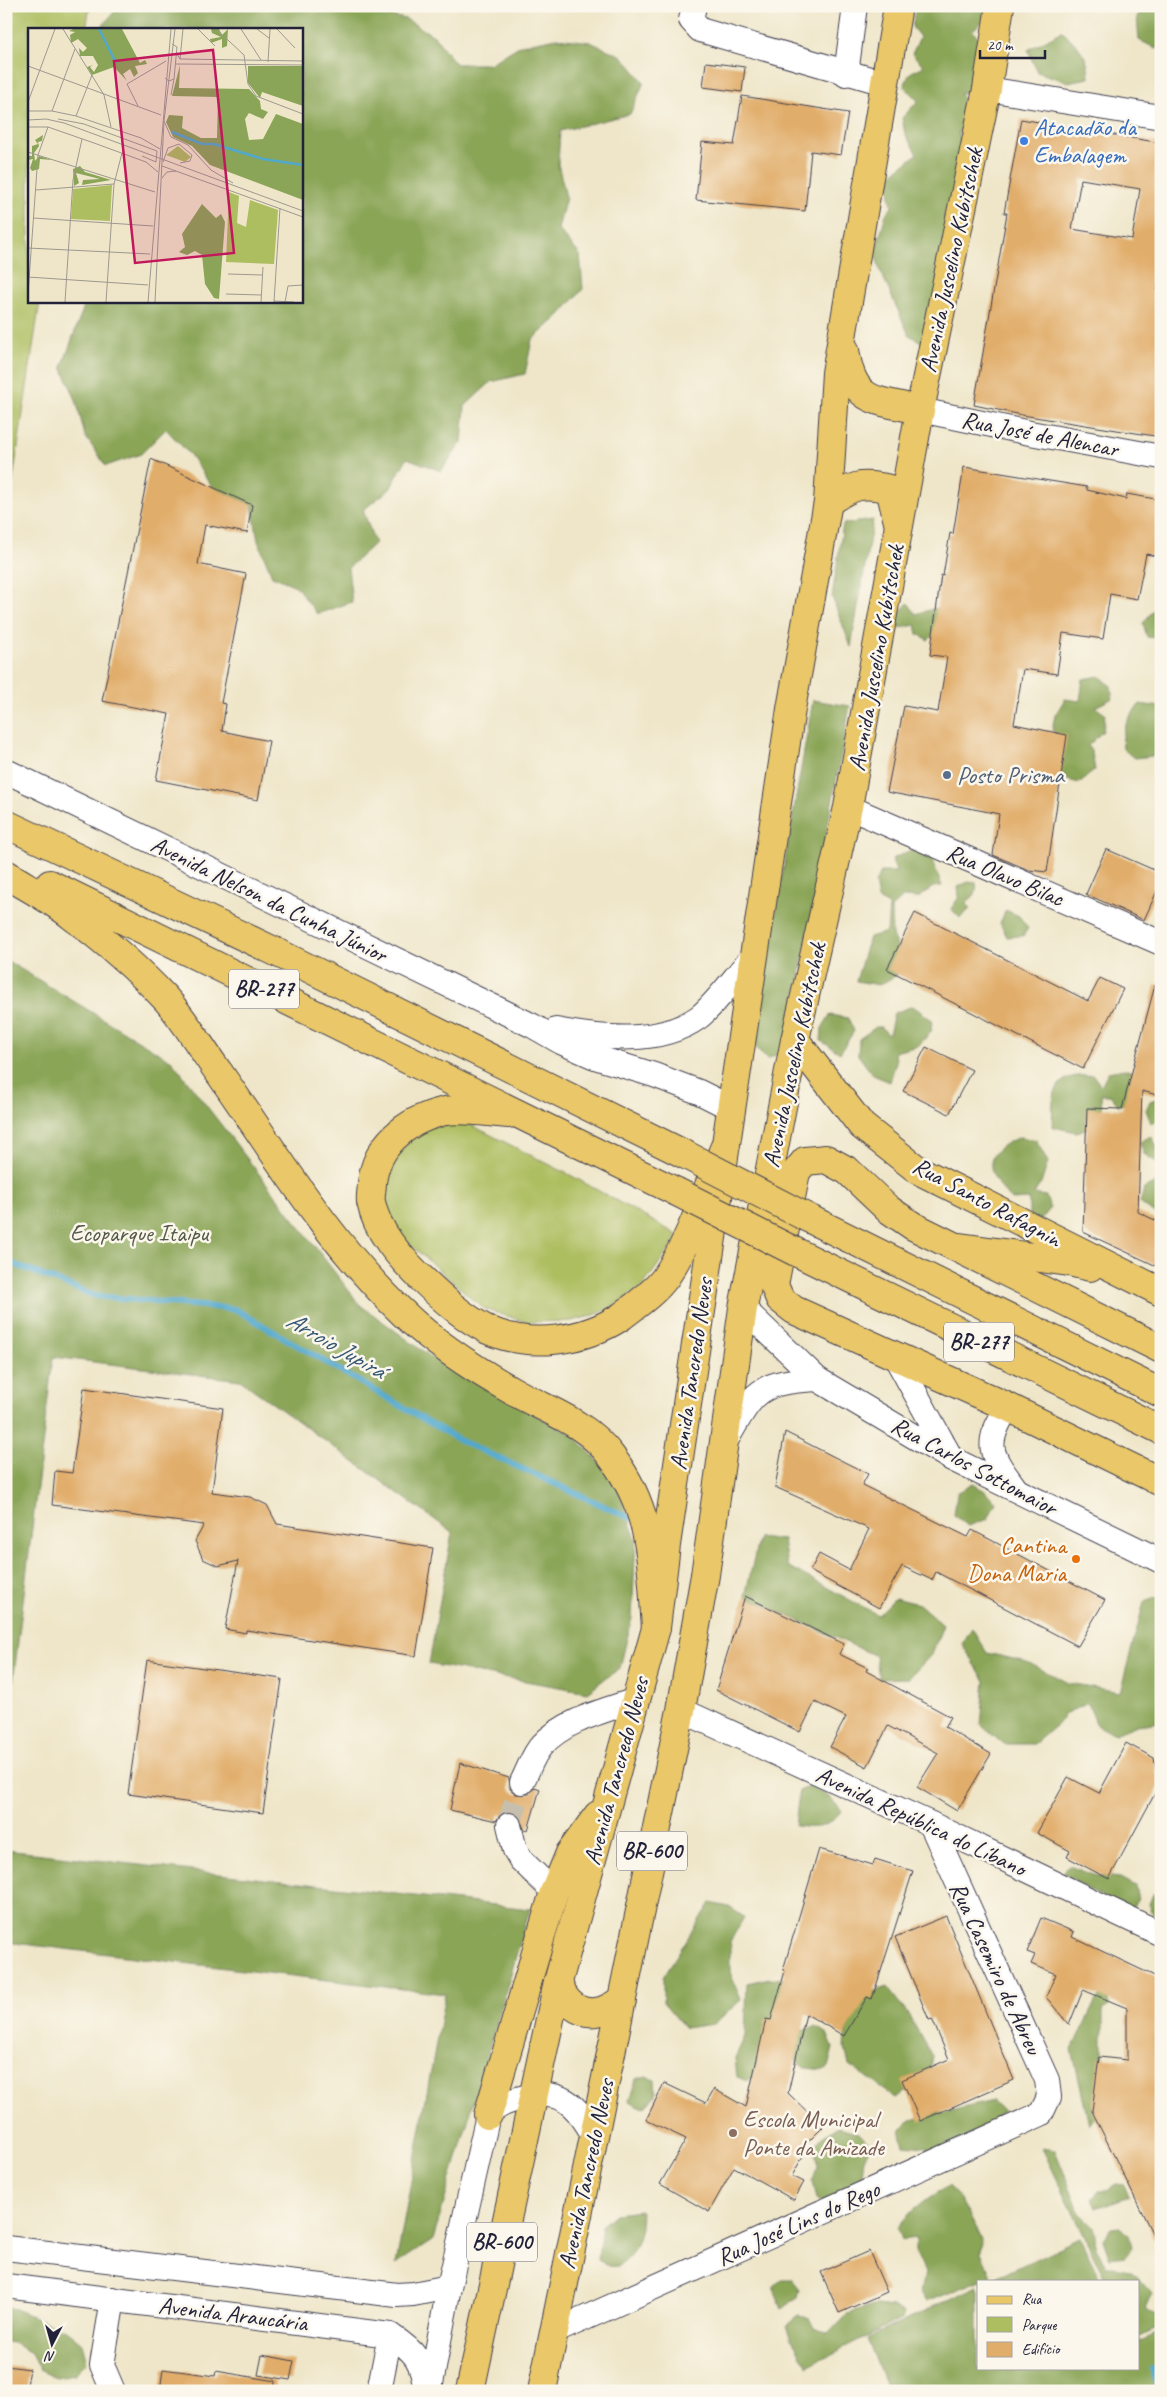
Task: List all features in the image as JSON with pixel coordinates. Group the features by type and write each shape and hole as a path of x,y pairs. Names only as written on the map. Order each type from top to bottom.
{"main road":[{"name":"Avenida Juscelino Kubitschek","path":"726,1144 791,709 828,502 836,373 898,6"},
{"name":"Avenida Juscelino Kubitschek","path":"743,1308 795,1040 848,807 900,530 920,410 987,89 1000,6"},
{"path":"842,337 848,374 857,389 873,399 920,410"},
{"path":"828,502 850,487 868,484 890,489 900,530"},
{"name":"BR-277","path":"6,824 283,956 1161,1393"},
{"name":"BR-277","path":"6,862 1161,1430"},
{"path":"6,874 71,915 132,965 168,1000 340,1244 376,1287 405,1315 454,1354 514,1391 575,1422 597,1439 610,1453 630,1482 649,1540 656,1628"},
{"name":"Rua Santo Rafagnin","path":"795,1040 862,1126 918,1170 1161,1292"},
{"path":"522,1115 442,1112 408,1125 387,1143 373,1174 370,1200 377,1222 400,1258 448,1303 488,1329 513,1338 551,1339 583,1336 608,1325 639,1303 664,1279 684,1243 726,1144"},
{"name":"Avenida Tancredo Neves","path":"470,2391 558,1982 656,1628 667,1535 726,1144"},
{"path":"1161,1349 913,1226 888,1209 848,1171 826,1158 805,1161 796,1172 774,1285 780,1299 794,1310 1008,1408 1161,1482"},
{"path":"950,1246 1069,1262 1135,1279"},
{"name":"Avenida Tancredo Neves","path":"542,2391 681,1710 706,1574 722,1447 743,1308"},
{"path":"488,2115 554,1892 570,1853 607,1802"},
{"path":"558,1982 561,1995 566,2002 589,2012 601,2011 622,2000"}],"street":[{"path":"694,6 691,20 700,30 884,84"},
{"path":"846,74 855,6"},
{"path":"987,89 1161,117"},
{"name":"Rua José de Alencar","path":"920,410 1030,433 1161,457"},
{"name":"Avenida Nelson da Cunha Júnior","path":"6,771 533,1026 561,1042 595,1057 663,1078 731,1108"},
{"name":"Rua Olavo Bilac","path":"848,807 1161,943"},
{"name":"Avenida Nelson da Cunha Júnior","path":"533,1026 595,1037 642,1036 679,1028 700,1016 753,956"},
{"name":"Rua Carlos Sottomaior","path":"743,1308 817,1379 952,1459 1161,1560"},
{"path":"895,1356 952,1459"},
{"path":"722,1447 741,1414 754,1397 768,1386 785,1381 817,1379"},
{"path":"1008,1408 995,1427 991,1446 997,1464 1018,1491"},
{"path":"522,1782 541,1746 558,1732 579,1721 635,1700"},
{"name":"Avenida República do Líbano","path":"681,1710 931,1824 1161,1934"},
{"path":"509,1824 515,1850 521,1860 554,1892"},
{"name":"Rua Casemiro de Abreu","path":"931,1824 1047,2080 1049,2097 1041,2114"},
{"path":"428,2391 449,2287 488,2115 495,2108 507,2102 534,2094 554,2095 571,2104 581,2113 594,2136"},
{"name":"Rua José Lins do Rego","path":"554,2332 1041,2114"},
{"name":"Avenida Araucária","path":"6,2248 397,2295 449,2287"},
{"name":"Avenida Araucária","path":"6,2286 390,2335 409,2347 417,2356 423,2370 428,2391"},
{"path":"113,2299 102,2365 113,2391"},
{"path":"379,2391 390,2335"}],"green space":[{"path":"6,6 90,6 86,28 28,28 28,302 40,302 6,525"},
{"path":"119,6 371,6 372,12 406,19 434,36 456,64 489,64 521,45 557,38 590,42 622,56 644,82 630,114 560,131 558,164 566,197 558,229 580,255 583,289 559,316 532,340 525,374 491,382 465,406 462,442 441,471 407,458 390,489 363,510 375,543 348,568 352,602 317,614 296,586 272,576 258,541 252,505 212,487 191,456 166,429 141,454 106,466 85,436 76,400 62,367 86,302 302,302 302,28 101,28"},
{"path":"916,6 991,6 988,16 972,31 990,50 987,80 960,94 975,121 958,132 967,167 944,214 957,261 925,344 909,335 880,270 875,253 886,214 892,207 887,178 917,154 905,134 902,118 918,101 904,86 910,73 924,66 912,54 920,37 912,27"},
{"path":"1144,6 1161,6 1161,43 1157,49 1139,40 1137,17"},
{"path":"1062,31 1082,51 1087,63 1089,78 1068,82 1037,72 1028,50"},
{"path":"873,520 851,647 832,597 843,524"},
{"path":"908,603 916,614 936,608 943,615 943,626 928,640 918,634 916,625 899,628 896,616"},
{"path":"1156,607 1161,608 1161,639 1147,637 1143,623"},
{"path":"1100,676 1111,686 1113,698 1095,707 1105,714 1103,731 1088,746 1092,753 1095,770 1079,783 1061,778 1058,758 1060,750 1066,741 1052,730 1055,715 1065,699 1080,701 1083,679"},
{"path":"813,700 850,706 790,1028 783,1051 767,1060 756,1047 756,1027"},
{"path":"1140,704 1161,707 1161,745 1154,756 1134,758 1123,749 1123,736 1128,719"},
{"path":"911,850 931,858 942,886 933,887 918,898 903,897 891,908 892,935 900,954 897,975 879,985 856,981 869,937 887,932 889,905 878,899 875,883 881,872 896,872 892,859"},
{"path":"968,882 976,883 976,892 966,902 970,909 960,918 951,909 959,897 958,887"},
{"path":"1006,910 1019,916 1028,928 1023,936 1007,937 1000,923"},
{"name":"Ecoparque Itaipu","path":"6,960 172,1061 360,1305 438,1362 573,1435 614,1478 636,1539 632,1618 620,1668 587,1692 429,1664 452,1532 240,1380 53,1357 6,1740"},
{"path":"913,1006 932,1020 931,1032 918,1046 895,1052 896,1062 890,1082 873,1075 858,1055 859,1039 876,1027 881,1027 889,1035 894,1013"},
{"path":"830,1015 848,1018 854,1031 840,1053 821,1041 822,1028"},
{"path":"1124,1069 1136,1073 1139,1096 1119,1106 1110,1095 1101,1095 1102,1108 1093,1126 1077,1132 1053,1127 1052,1113 1055,1092 1063,1081 1075,1076 1093,1075 1101,1086 1108,1072"},
{"path":"1161,1097 1161,1122 1151,1123 1146,1110 1150,1101"},
{"path":"465,1122 572,1176 676,1234 677,1239 642,1287 609,1309 591,1316 571,1321 527,1322 484,1309 407,1242 390,1219 384,1193 385,1180 394,1156 424,1128"},
{"path":"1151,1136 1159,1149 1161,1147 1161,1165 1144,1154 1140,1142"},
{"path":"1020,1137 1036,1140 1048,1162 1042,1181 1034,1194 1046,1196 1050,1209 1040,1221 1029,1214 1029,1199 1012,1200 992,1173 993,1157 998,1150"},
{"path":"1159,1181 1161,1185 1161,1219 1140,1203 1144,1189"},
{"path":"973,1484 985,1491 996,1502 988,1519 968,1526 954,1515 957,1493"},
{"path":"759,1537 783,1540 787,1566 878,1615 895,1598 919,1604 943,1625 932,1654 909,1678 879,1679 876,1656 745,1596"},
{"path":"1161,1596 1161,1722 1137,1725 1115,1734 1097,1726 1088,1703 1064,1714 1063,1719 1034,1744 1003,1744 981,1725 985,1681 962,1644 972,1628 987,1653 1027,1662 1068,1683 1120,1692 1144,1602"},
{"path":"811,1786 830,1797 841,1811 826,1825 815,1827 795,1826 799,1791"},
{"path":"6,1850 530,1909 433,2240 396,2264 445,1994 6,1942"},
{"path":"1069,1866 1093,1875 1120,1878 1135,1886 1138,1899 1131,1909 1092,1892 1062,1872"},
{"path":"1161,1893 1161,1918 1155,1918 1149,1904 1153,1894"},
{"path":"710,1903 729,1907 744,1917 730,1942 730,1972 741,2000 714,2024 685,2028 663,2002 663,1977"},
{"path":"770,1978 786,1979 764,2069 747,2081 737,2077 735,2058 745,2036 747,1983"},
{"path":"887,1987 910,2017 932,2056 928,2079 896,2098 849,2065 845,2049 848,2000"},
{"path":"1102,1994 1107,1996 1109,2006 1103,2010 1103,2106 1089,2125 1072,2049 1096,2000"},
{"path":"815,2027 827,2033 833,2048 828,2067 824,2070 806,2068 790,2056 795,2031"},
{"path":"646,2076 655,2079 656,2095 644,2108 629,2101 636,2079"},
{"path":"993,2101 1003,2111 981,2131 972,2153 952,2169 931,2173 926,2147 904,2145 900,2131 911,2120"},
{"path":"839,2127 859,2133 870,2145 864,2159 861,2184 837,2214 817,2199 813,2181 817,2166 815,2145 822,2136"},
{"path":"1042,2148 1055,2150 1080,2213 1094,2226 1096,2246 1106,2267 1128,2270 1142,2281 1152,2293 1145,2308 1161,2319 1161,2327 1140,2337 1140,2280 1106,2280"},
{"path":"1116,2184 1124,2185 1129,2196 1096,2208 1092,2199 1099,2190 1107,2190"},
{"path":"949,2186 960,2199 982,2239 981,2253 991,2276 977,2280 977,2282 927,2302 921,2292 925,2273 916,2253 916,2238 901,2240 897,2228 908,2215 934,2194"},
{"path":"641,2211 642,2218 639,2237 630,2255 624,2262 617,2266 609,2266 598,2260 602,2225 615,2214"},
{"path":"1121,2227 1129,2235 1132,2247 1125,2256 1110,2258 1103,2239 1111,2228"},
{"path":"1080,2238 1101,2280 991,2280"},
{"path":"781,2280 792,2280 800,2290 798,2298 782,2308 773,2287"},
{"path":"977,2286 977,2370 1140,2370 1140,2341 1161,2332 1161,2391 888,2391 867,2338"},
{"path":"876,2305 894,2307 905,2313 903,2318 807,2366 792,2340 787,2325 798,2316 810,2318 815,2328 829,2334 848,2314"},
{"path":"6,2308 15,2309 67,2331 82,2343 87,2362 75,2374 56,2377 39,2369 31,2353 13,2343 6,2342"}],"building":[{"path":"706,62 745,67 742,92 703,87"},
{"path":"742,96 848,113 841,155 811,151 805,211 696,200 702,142 734,145"},
{"path":"1021,119 1161,143 1161,272 1157,291 1161,292 1161,437 1022,415 974,405 1007,213 1004,213","holes":["1081,179 1140,189 1132,239 1072,229"]},
{"path":"151,459 252,505 247,533 205,525 198,564 246,574 221,703 226,704 222,731 269,741 258,800 156,780 169,714 102,701"},
{"path":"964,467 1087,487 1087,490 1126,499 1127,494 1161,500 1161,557 1146,554 1137,599 1110,594 1103,639 1063,633 1057,674 1023,669 1014,724 1067,735 1047,872 1029,870 993,855 999,814 887,792 904,706 938,712 947,657 930,655 941,575 943,576 950,533 953,534"},
{"path":"1106,849 1161,873 1161,882 1144,920 1086,894"},
{"path":"915,913 1088,1001 1100,978 1123,989 1083,1069 887,969"},
{"path":"1155,985 1161,985 1161,1096 1142,1091 1138,1212 1161,1223 1161,1268 1083,1232 1087,1108 1122,1109"},
{"path":"926,1047 972,1070 949,1114 903,1091"},
{"path":"84,1388 223,1408 212,1492 250,1497 267,1505 277,1524 433,1548 416,1656 246,1630 246,1633 225,1629 238,1561 218,1566 203,1559 195,1541 204,1525 52,1505 55,1471 72,1473"},
{"path":"785,1432 868,1474 862,1485 968,1537 972,1530 1105,1600 1078,1646 936,1572 932,1580 902,1566 879,1608 810,1571 819,1554 849,1570 869,1529 775,1487"},
{"path":"745,1596 844,1644 839,1654 868,1668 866,1671 951,1717 945,1727 991,1754 957,1811 917,1787 938,1753 888,1726 867,1767 830,1747 846,1717 815,1702 800,1732 716,1690"},
{"path":"147,1660 282,1679 263,1813 128,1794"},
{"path":"1126,1743 1154,1758 1159,1786 1109,1879 1067,1857 1070,1851 1037,1833 1068,1777 1099,1793"},
{"path":"460,1763 509,1778 510,1789 516,1794 529,1794 535,1787 540,1789 528,1830 524,1829 519,1816 512,1812 500,1815 496,1821 450,1810"},
{"path":"819,1849 873,1865 875,1859 913,1871 872,1999 867,1997 844,2036 806,2014 788,2093 823,2127 797,2153 803,2156 792,2176 804,2182 794,2200 734,2167 709,2212 660,2184 686,2139 646,2120 664,2083 706,2103 714,2089 746,2107 766,2019 771,2020 785,1971 783,1970"},
{"path":"946,1916 1014,2080 920,2121 902,2080 949,2059 932,2019 929,2020 895,1937"},
{"path":"1041,1918 1074,1932 1072,1937 1161,1979 1161,2251 1092,2111 1099,2057 1127,2060 1127,2008 1083,1990 1069,2025 1046,1997 1056,1974 1031,1964 1035,1955 1027,1952"},
{"path":"869,2251 887,2292 839,2313 821,2272"},
{"path":"262,2355 294,2361 290,2380 258,2375"},
{"path":"6,2366 30,2369 26,2391 6,2391"},
{"path":"163,2369 215,2376 216,2371 275,2381 274,2391 160,2391"}],"waterway":[{"name":"Arroio Jupirá","path":"6,1261 95,1296 235,1309 459,1440 630,1518"},
{"name":"Arroio Jupirá","path":"1152,2369 1160,2391"}],"tunnel":[{"path":"509,1825 522,1782"}],"place":[{"name":"Atacadão da Embalagem","path":"1024,141"},
{"name":"Posto Prisma","path":"947,775"},
{"name":"Cantina Dona Maria","path":"1076,1559"},
{"name":"Escola Municipal Ponte da Amizade","path":"733,2133"}]}
